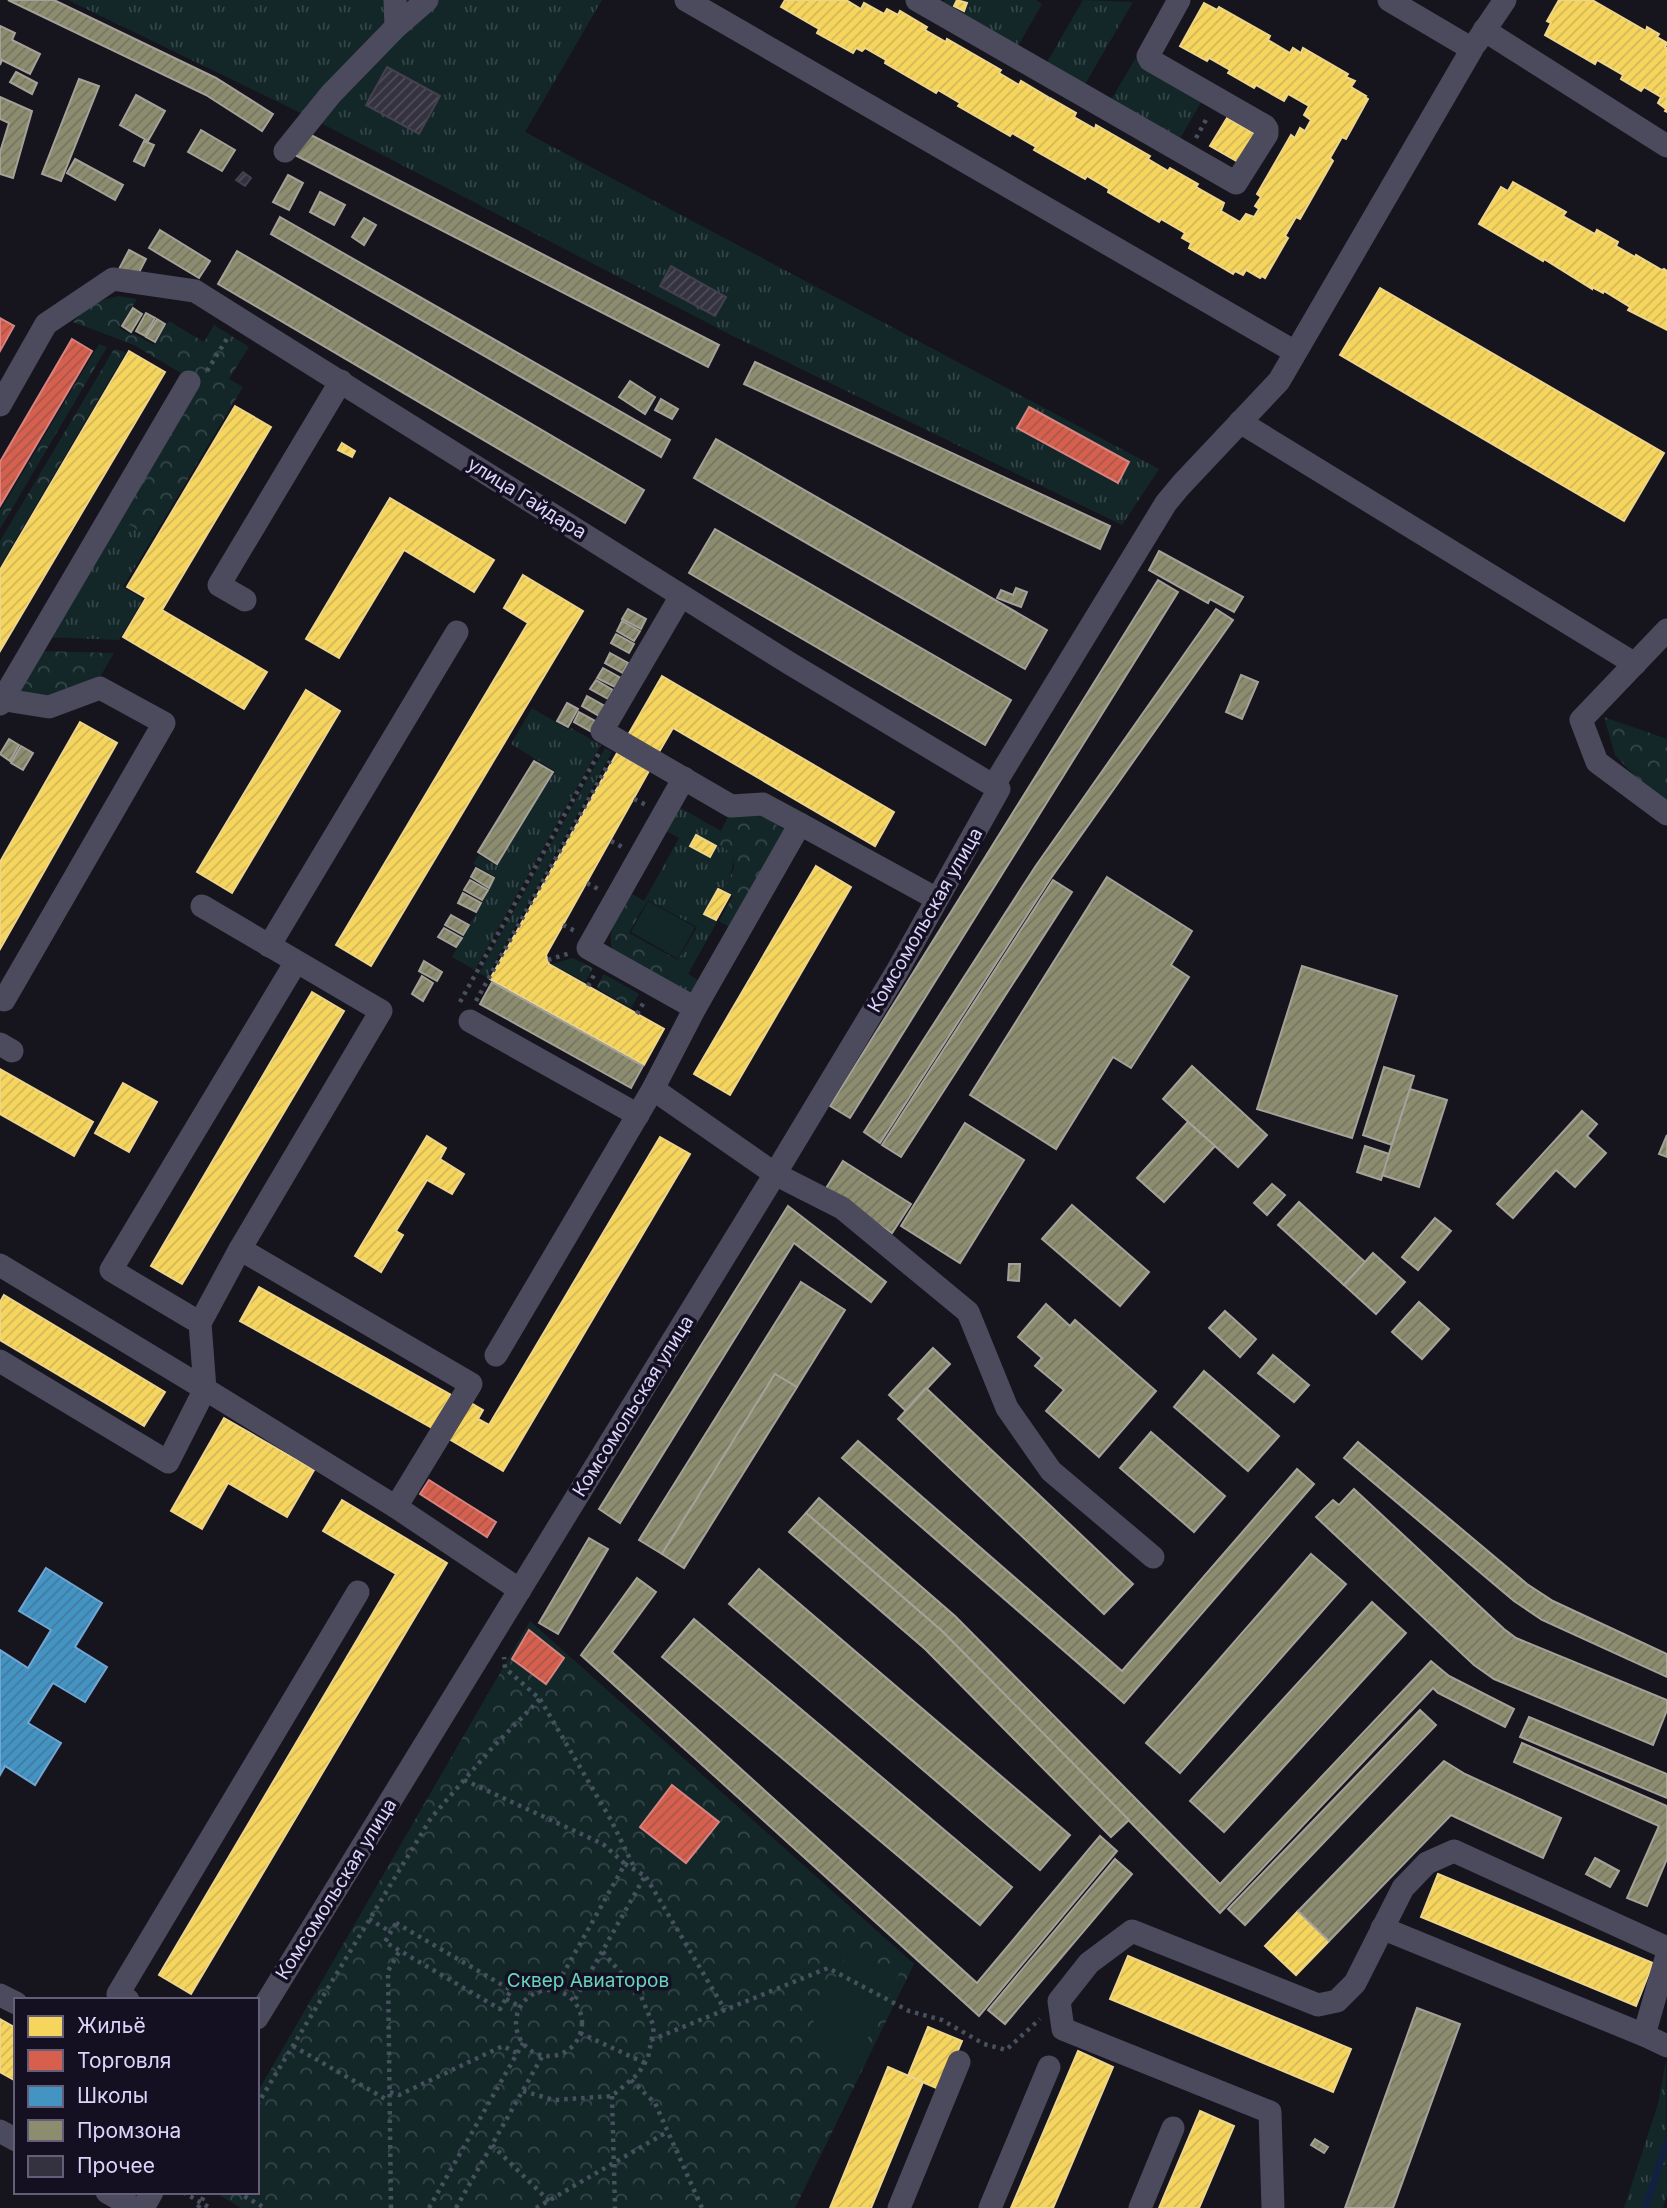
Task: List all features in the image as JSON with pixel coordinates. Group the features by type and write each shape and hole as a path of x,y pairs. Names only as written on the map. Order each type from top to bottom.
{"street":[{"path":"395,0 396,27"},
{"path":"285,151 331,94 396,27 427,0"},
{"path":"686,0 1295,352"},
{"path":"917,0 1236,183 1253,157 1267,129 1265,126 1150,60 1148,56 1179,0"},
{"path":"1389,0 1478,40 1667,146"},
{"name":"Комсомольская улица","path":"259,2015 896,973 997,787 1166,503 1279,381 1498,2"},
{"name":"улица Гайдара","path":"0,405 46,324 113,279 195,291 681,596 997,787"},
{"path":"245,600 219,585 341,381"},
{"path":"4,1000 164,723 100,688 49,706 1,701 189,382"},
{"path":"1240,422 1635,664"},
{"path":"681,596 602,731 731,806 763,804 937,900"},
{"path":"1667,630 1581,720 1597,762 1667,814"},
{"path":"269,946 457,632"},
{"path":"684,778 589,948 695,1008"},
{"path":"496,1355 653,1089 695,1008 800,824"},
{"path":"0,1361 168,1462 205,1390 200,1323 240,1249 381,1011 202,906"},
{"path":"200,1323 111,1270 296,962"},
{"path":"466,1013 638,1115"},
{"path":"653,1089 775,1174 842,1208 968,1312 1007,1408 1051,1471 1153,1557"},
{"path":"240,1249 471,1384 396,1507"},
{"path":"0,1265 396,1507 520,1590"},
{"path":"125,1998 118,1994 358,1592"},
{"path":"1273,2208 1270,2112 1063,2029 1059,2001 1089,1963 1132,1931 1318,2005 1337,2001 1355,1983 1403,1888 1427,1863 1454,1851 1667,1948"},
{"path":"1382,1928 1667,2046"},
{"path":"1644,2035 1667,1955"},
{"path":"899,2208 959,2062"},
{"path":"990,2208 1049,2067"},
{"path":"1140,2208 1173,2128"},
{"path":"110,2194 134,2208"}],"path":[{"path":"1186,155 1218,99"},
{"path":"189,382 212,365 239,318"},
{"path":"466,1013 615,738"},
{"path":"466,1013 615,738"},
{"path":"500,1623 505,1668 540,1699 611,1820 635,1871"},
{"path":"259,2102 430,1818 540,1699"},
{"path":"464,1780 603,1844 625,1864 645,1876 725,2010"},
{"path":"554,1990 625,1864"},
{"path":"574,2001 645,1876"},
{"path":"369,1919 391,1932"},
{"path":"396,1923 511,1990 500,2008 400,1950 385,1941 396,1923"},
{"path":"391,2208 388,1971 400,1950"},
{"path":"523,2091 554,2100 612,2096 638,2074 648,2058 654,2027 641,1996 602,1951"},
{"path":"651,2040 828,1968 909,2011 942,2020 984,2044 1006,2050 1059,2001"},
{"path":"554,1990 574,2001 582,2022 575,2043 566,2051 543,2055 532,2051 523,2043 517,2032 516,2019 520,2007 529,1997 541,1991 554,1990"},
{"path":"506,1999 520,2007"},
{"path":"580,2033 645,2063"},
{"path":"429,2208 523,2043"},
{"path":"293,2046 390,2101"},
{"path":"390,2092 399,2095 503,2046 517,2053"},
{"path":"456,2208 543,2055"},
{"path":"631,2080 655,2103 702,2208"},
{"path":"612,2096 615,2208"},
{"path":"536,2208 667,2132"},
{"path":"492,2145 549,2201"},
{"path":"240,2194 265,2208"},
{"path":"199,2205 211,2208"}],"green space":[{"path":"68,0 602,0 525,132 1159,469 1122,525 733,336 309,117"},
{"path":"1036,0 1042,4 1018,46 943,2"},
{"path":"1083,0 1133,2 1084,86 1046,64"},
{"path":"1135,59 1203,99 1179,140 1111,100"},
{"path":"119,296 137,299 119,328 154,345 169,321 204,342 214,325 249,347 229,379 243,387 152,539 120,519 199,384 134,345 73,322 91,303"},
{"path":"99,344 107,347 0,529 0,511"},
{"path":"114,349 126,352 0,566 0,541"},
{"path":"120,519 152,539 123,587 143,599 119,640 49,637"},
{"path":"39,651 114,653 97,682 55,696 15,692"},
{"path":"532,708 601,745 475,970 452,957 496,877 473,864 479,855 497,866 555,771 511,744"},
{"path":"1604,717 1667,739 1667,810 1615,755"},
{"path":"605,748 612,752 487,977 479,973"},
{"path":"679,807 721,831 715,842 733,854 731,873 724,890 718,887 703,914 717,922 688,974 702,983 696,994 661,983 697,927 648,900 640,913 624,904 630,893 644,901 679,838 666,831","holes":["696,834 716,845 710,858 689,846"]},
{"path":"759,814 785,830 731,928 719,921 733,896 724,890 734,868 733,854 715,842 728,817"},
{"path":"648,901 695,927 678,959 631,932"},
{"path":"624,904 640,913 629,933 678,960 661,983 613,952 611,933"},
{"path":"573,958 593,968 585,982 552,964"},
{"path":"604,974 639,994 631,1008 596,988"},
{"name":"Сквер Авиаторов","path":"530,1621 914,1964 795,2208 241,2208 217,2194 259,2194 259,2090"},
{"path":"849,1950 899,1974 853,2068 803,2043"},
{"path":"1666,2060 1667,2194 1663,2208 1624,2208 1658,2104"}],"building: Жильё":[{"path":"785,0 846,0 861,9 864,3 884,14 887,9 898,15 900,11 927,27 925,30 946,42 947,39 1001,70 999,73 1019,85 1021,81 1048,97 1047,101 1050,98 1076,113 1074,117 1095,129 1096,125 1150,156 1148,159 1168,171 1170,168 1198,184 1196,187 1224,203 1221,211 1240,222 1246,214 1254,217 1259,209 1255,206 1261,197 1257,194 1291,135 1295,138 1300,128 1305,131 1311,120 1304,115 1309,106 1288,94 1284,101 1256,85 1254,88 1209,58 1207,61 1180,46 1204,3 1217,10 1219,7 1270,36 1268,40 1290,53 1293,48 1301,53 1303,48 1348,74 1346,77 1355,81 1351,87 1368,99 1346,139 1342,137 1330,158 1333,161 1300,219 1296,217 1285,236 1288,238 1265,278 1246,270 1243,275 1235,271 1233,274 1189,248 1191,243 1182,238 1185,233 1161,219 1159,222 1108,192 1109,189 1087,176 1085,179 1034,150 1036,147 1012,133 1010,136 958,106 960,103 938,90 936,93 865,48 862,51 856,48 853,53 817,33 819,29 781,7"},
{"path":"957,0 967,3 964,11 954,6"},
{"path":"1559,0 1592,0 1646,31 1647,27 1659,34 1657,37 1667,43 1667,112 1658,103 1661,97 1644,87 1641,91 1621,79 1623,75 1597,60 1595,64 1545,35 1551,23 1547,21"},
{"path":"1227,118 1255,134 1238,162 1210,146"},
{"path":"1513,182 1566,212 1563,216 1595,234 1597,230 1618,242 1616,246 1667,271 1667,330 1628,310 1630,307 1604,291 1603,293 1592,289 1479,224 1501,187 1508,191"},
{"path":"1380,288 1664,453 1624,521 1340,355"},
{"path":"129,351 165,372 0,651 0,570"},
{"path":"235,406 271,427 162,610 267,672 244,709 123,637 146,598 127,587"},
{"path":"342,443 355,451 352,457 338,450"},
{"path":"390,498 494,560 474,592 404,550 339,658 306,639"},
{"path":"523,575 583,611 371,966 336,945 528,623 504,608"},
{"path":"662,676 894,812 875,846 673,728 659,752 628,735"},
{"path":"306,690 340,711 232,893 197,872"},
{"path":"80,722 117,743 0,949 0,862"},
{"path":"617,753 649,771 546,955 549,964 664,1029 644,1065 490,979"},
{"path":"696,835 716,846 710,857 690,846"},
{"path":"816,866 851,887 730,1095 694,1074"},
{"path":"718,889 730,895 716,920 704,914"},
{"path":"312,992 344,1011 182,1284 151,1266"},
{"path":"0,1069 93,1122 74,1156 0,1114"},
{"path":"123,1083 157,1102 129,1152 95,1133"},
{"path":"427,1136 446,1148 440,1159 464,1174 452,1194 427,1180 396,1231 403,1235 381,1272 355,1256"},
{"path":"660,1137 690,1154 503,1471 449,1439 471,1403 483,1410 478,1419 489,1425"},
{"path":"259,1287 451,1395 432,1428 240,1321"},
{"path":"4,1295 165,1392 144,1426 0,1340 0,1302"},
{"path":"224,1418 314,1470 287,1517 228,1483 202,1529 171,1511"},
{"path":"342,1500 447,1563 191,1994 159,1975 396,1574 323,1531"},
{"path":"1438,1874 1653,1963 1636,2006 1421,1917"},
{"path":"1298,1911 1329,1941 1296,1975 1265,1946"},
{"path":"1128,1956 1351,2049 1333,2092 1110,1999"},
{"path":"0,2019 14,2027 14,2080 0,2072"},
{"path":"928,2027 962,2041 941,2090 908,2076"},
{"path":"1078,2051 1113,2067 1053,2208 1011,2208"},
{"path":"888,2067 923,2082 871,2208 830,2208"},
{"path":"1200,2111 1234,2126 1199,2208 1159,2208"}],"building: Торговля":[{"path":"0,318 14,326 0,351"},
{"path":"72,339 92,351 0,506 0,462"},
{"path":"1029,407 1129,462 1118,483 1017,428"},
{"path":"429,1480 496,1522 487,1537 420,1494"},
{"path":"529,1630 564,1658 546,1684 512,1659"},
{"path":"672,1785 719,1822 686,1863 640,1827"}],"building: Школы":[{"path":"46,1568 102,1603 75,1647 107,1667 85,1702 53,1683 28,1723 61,1743 35,1785 5,1766 0,1775 0,1650 28,1668 51,1630 19,1611"}],"building: Промзона":[{"path":"8,0 54,0 216,78 273,114 262,131 206,95"},
{"path":"0,26 15,33 12,40 40,54 30,74 2,60 0,65"},
{"path":"16,72 37,83 32,94 10,82"},
{"path":"79,79 99,86 61,181 42,174"},
{"path":"136,95 165,111 148,141 120,125"},
{"path":"0,97 32,111 13,178 0,174 0,152 9,123 0,119"},
{"path":"201,130 235,150 222,171 188,152"},
{"path":"305,132 719,345 708,367 293,154"},
{"path":"144,141 154,145 144,166 134,161"},
{"path":"75,159 123,185 115,200 67,173"},
{"path":"288,175 303,183 289,210 273,202"},
{"path":"320,192 345,205 334,225 310,212"},
{"path":"280,217 670,440 661,457 271,234"},
{"path":"364,218 376,225 364,245 352,237"},
{"path":"160,230 210,261 199,278 149,248"},
{"path":"129,250 146,259 134,282 117,273"},
{"path":"237,251 644,490 625,523 218,284"},
{"path":"133,308 142,314 131,332 122,326"},
{"path":"146,313 155,318 145,336 136,331"},
{"path":"157,319 165,324 155,342 146,337"},
{"path":"755,362 1110,526 1100,549 744,384"},
{"path":"630,381 655,397 645,414 619,397"},
{"path":"661,399 678,409 672,419 655,410"},
{"path":"716,439 1047,630 1025,669 694,478"},
{"path":"715,529 1011,700 985,745 689,573"},
{"path":"1159,551 1243,597 1234,612 1210,599 1208,603 1149,570"},
{"path":"1158,580 1178,592 850,1118 830,1106"},
{"path":"1016,588 1027,592 1021,607 997,598 1001,590 1013,595"},
{"path":"628,609 646,619 641,629 622,619"},
{"path":"1216,609 1233,620 1051,878 880,1143 864,1132 1035,867"},
{"path":"622,621 640,631 634,641 617,631"},
{"path":"616,634 634,644 629,653 611,643"},
{"path":"610,653 628,663 623,673 605,663"},
{"path":"603,668 621,678 615,687 597,678"},
{"path":"1241,675 1258,682 1242,719 1226,712"},
{"path":"596,680 613,690 608,699 590,689"},
{"path":"587,696 605,706 599,716 582,706"},
{"path":"567,703 578,709 568,727 557,721"},
{"path":"579,712 597,722 592,732 574,722"},
{"path":"9,739 19,745 10,761 0,754"},
{"path":"21,746 33,753 23,770 11,763"},
{"path":"534,761 553,772 497,864 478,852"},
{"path":"476,868 494,878 489,888 471,877"},
{"path":"1107,877 1192,931 1171,965 1189,977 1131,1068 1113,1057 1056,1149 970,1095"},
{"path":"470,880 488,890 482,900 464,890"},
{"path":"1053,880 1072,892 901,1157 882,1145"},
{"path":"463,893 481,903 476,912 458,903"},
{"path":"451,915 469,925 463,935 445,925"},
{"path":"444,928 462,938 456,947 438,937"},
{"path":"424,961 442,972 437,981 419,971"},
{"path":"1302,966 1397,996 1352,1138 1257,1109"},
{"path":"422,976 433,983 423,1001 412,994"},
{"path":"492,982 643,1066 631,1088 480,1004"},
{"path":"1192,1066 1267,1135 1238,1167 1163,1099"},
{"path":"1384,1067 1414,1076 1392,1145 1363,1135"},
{"path":"1410,1089 1447,1100 1419,1187 1382,1175"},
{"path":"1582,1111 1597,1124 1587,1136 1606,1153 1575,1187 1556,1170 1513,1218 1497,1204"},
{"path":"1188,1122 1215,1146 1164,1202 1137,1178"},
{"path":"965,1123 1024,1160 960,1263 901,1226"},
{"path":"1667,1135 1667,1157 1659,1154"},
{"path":"1365,1146 1389,1154 1381,1180 1357,1172"},
{"path":"843,1161 911,1204 892,1233 825,1190"},
{"path":"1272,1184 1285,1195 1267,1215 1254,1203"},
{"path":"1299,1202 1365,1262 1344,1285 1278,1225"},
{"path":"1072,1205 1149,1272 1120,1306 1042,1239"},
{"path":"788,1206 886,1282 871,1302 794,1243 620,1523 599,1509"},
{"path":"1435,1218 1451,1231 1418,1270 1402,1257"},
{"path":"1373,1253 1405,1282 1376,1314 1344,1285"},
{"path":"1009,1264 1020,1264 1019,1281 1008,1280"},
{"path":"801,1282 845,1310 797,1387 775,1374 662,1554 639,1540"},
{"path":"1419,1302 1449,1329 1422,1359 1392,1332"},
{"path":"1046,1304 1070,1326 1075,1320 1156,1391 1099,1457 1046,1411 1064,1390 1035,1366 1042,1358 1018,1337"},
{"path":"1225,1311 1256,1339 1240,1357 1209,1328"},
{"path":"933,1348 950,1364 906,1411 889,1395"},
{"path":"1273,1355 1309,1385 1294,1402 1258,1373"},
{"path":"1204,1371 1279,1436 1248,1471 1174,1407"},
{"path":"775,1374 797,1387 684,1568 662,1554"},
{"path":"926,1388 1133,1584 1104,1614 898,1419"},
{"path":"1151,1432 1225,1496 1194,1532 1120,1468"},
{"path":"858,1441 1122,1671 1297,1469 1314,1484 1124,1703 842,1458"},
{"path":"1358,1442 1527,1584 1553,1601 1667,1654 1667,1677 1542,1620 1514,1601 1344,1458"},
{"path":"1354,1489 1516,1638 1667,1700 1667,1710 1653,1745 1494,1679 1474,1665 1316,1517 1333,1500 1339,1505"},
{"path":"819,1498 955,1616 1220,1884 1431,1661 1449,1676 1514,1709 1505,1727 1433,1688 1220,1913 942,1631 806,1513"},
{"path":"806,1513 942,1631 1129,1820 1111,1837 925,1649 789,1532"},
{"path":"589,1538 608,1549 558,1634 539,1623"},
{"path":"1311,1554 1346,1584 1180,1773 1146,1743"},
{"path":"759,1569 1070,1835 1040,1870 729,1604"},
{"path":"637,1578 656,1592 612,1652 977,1983 1100,1836 1117,1851 979,2016 581,1655"},
{"path":"1372,1602 1406,1633 1224,1832 1190,1801"},
{"path":"694,1619 1012,1887 980,1925 662,1657"},
{"path":"1420,1710 1436,1725 1245,1925 1228,1909"},
{"path":"1529,1717 1667,1774 1667,1798 1520,1737"},
{"path":"1522,1743 1667,1806 1667,1859 1647,1906 1627,1898 1659,1826 1514,1762"},
{"path":"1444,1761 1465,1774 1561,1818 1543,1858 1451,1815 1329,1941 1298,1911"},
{"path":"1595,1858 1619,1871 1610,1887 1586,1874"},
{"path":"1115,1859 1132,1874 1005,2024 988,2010"},
{"path":"1417,2008 1460,2024 1393,2208 1345,2208"},
{"path":"1315,2139 1328,2147 1324,2153 1311,2145"}],"building: Прочее":[{"path":"387,67 440,96 419,134 366,105"},
{"path":"243,172 251,178 245,186 236,180"},
{"path":"671,266 726,297 715,316 660,286"}],"waterway":[{"path":"1645,2208 1667,2141"}]}
